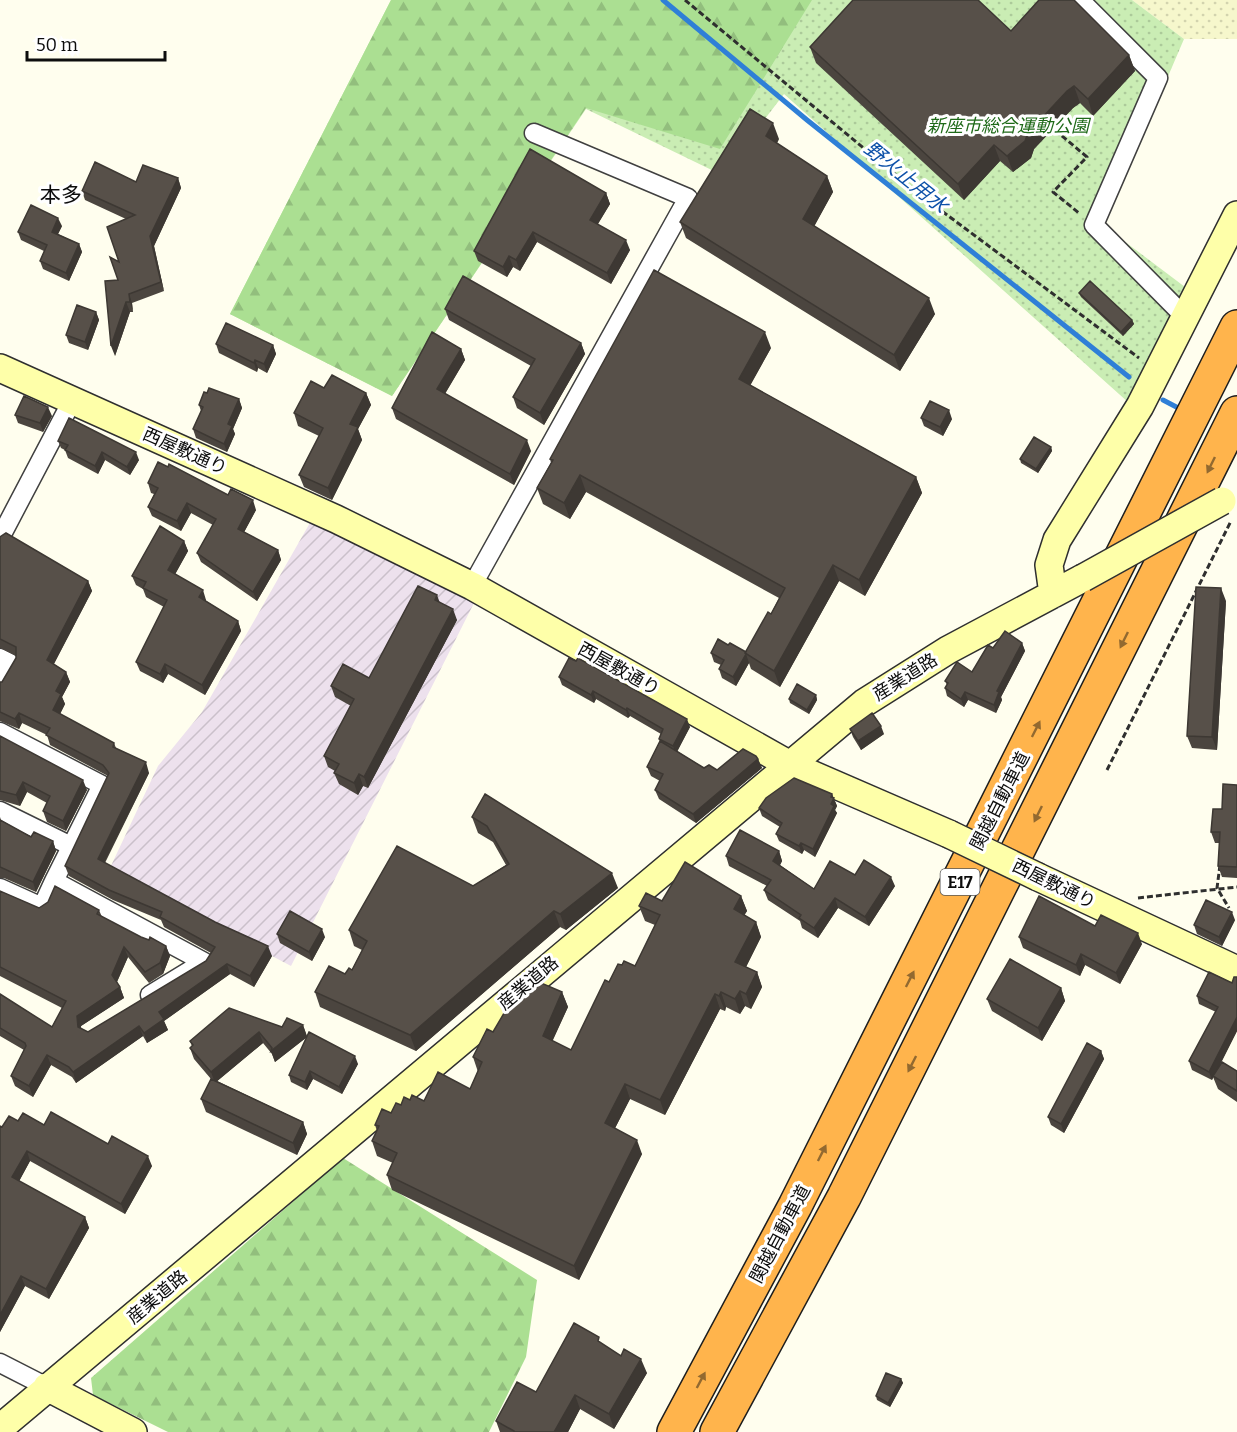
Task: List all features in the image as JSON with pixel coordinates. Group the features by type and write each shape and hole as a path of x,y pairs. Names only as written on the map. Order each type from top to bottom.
{"highway":[{"name":"関越自動車道","path":"674,1432 801,1195 1237,327"},
{"name":"E17","path":"717,1432 849,1186 1237,413"}],"street":[{"path":"1080,0 1158,78 1094,225 1186,318"},
{"path":"472,586 688,198 534,133"},
{"path":"1053,594 1049,565 1057,540 1140,406 1237,214"},
{"name":"西屋敷通り","path":"0,368 315,510 472,586 789,765 950,834 1237,970"},
{"path":"0,537 72,401"},
{"name":"産業道路","path":"0,1428 864,703 912,670 1231,496"},
{"path":"0,658 10,663 0,683"},
{"path":"0,732 102,785 42,908 0,888"},
{"path":"0,811 71,846"},
{"path":"54,881 204,962 138,1002"},
{"path":"0,1363 133,1432"}],"path":[{"path":"685,0 919,194 1157,372"},
{"path":"1055,130 1087,157 1053,192 1094,225"},
{"path":"1107,770 1231,526 1231,496"},
{"path":"1220,863 1217,888 1229,908"},
{"path":"1138,898 1237,887"}],"shaded area":[{"path":"311,521 475,601 291,966 109,870 158,766 202,712"}],"green space":[{"name":"新座市総合運動公園","path":"391,0 1132,0 1184,39 1104,226 1189,290 1129,403 784,94 722,175 586,109 392,396 230,314"},
{"path":"391,0 812,0 720,149 586,108 392,396 230,314"},
{"path":"1132,0 1237,0 1237,39 1184,39"},
{"path":"343,1158 537,1280 526,1357 489,1432 168,1432 93,1395 91,1378"}],"building":[{"path":"853,0 978,0 1011,31 1039,0 1074,0 1129,55 1088,99 1074,86 1028,133 1025,141 1007,156 994,145 958,184 810,47"},
{"path":"750,109 773,123 766,136 827,176 803,219 929,298 894,355 680,222"},
{"path":"530,149 606,193 590,220 626,240 607,273 533,232 516,260 509,256 503,267 474,251"},
{"path":"95,162 136,182 143,165 178,178 150,236 161,282 129,294 130,302 126,302 111,346 105,281 118,280 110,257 119,262 107,227 135,215 82,191"},
{"path":"31,205 58,218 52,232 79,244 66,273 40,261 47,245 18,232"},
{"path":"654,270 765,332 739,379 916,477 859,580 833,565 774,671 745,653 768,612 771,614 785,588 580,475 564,503 537,488 553,460 550,459"},
{"path":"463,276 581,343 540,413 513,397 535,359 445,309"},
{"path":"1090,281 1132,320 1121,332 1079,293"},
{"path":"77,305 96,312 85,342 66,335"},
{"path":"226,323 273,345 264,364 255,360 254,363 216,344"},
{"path":"432,332 461,349 437,389 527,440 510,474 392,408"},
{"path":"332,375 366,393 350,424 358,427 328,488 299,475 323,428 294,413 311,381 324,388"},
{"path":"209,388 239,399 228,424 232,426 224,444 193,429 203,407 199,405 204,392 207,393"},
{"path":"24,396 48,407 40,423 15,415"},
{"path":"930,401 949,410 940,427 921,418"},
{"path":"69,418 136,452 127,467 102,452 95,466 65,450 68,445 58,441"},
{"path":"1034,437 1051,447 1036,469 1020,459"},
{"path":"158,462 168,467 169,464 228,495 231,489 253,500 238,529 278,550 253,592 197,553 216,519 187,503 177,521 148,507 158,488 148,483"},
{"path":"160,526 184,541 168,570 203,590 199,597 238,621 202,685 165,664 160,674 136,662 167,600 143,588 146,582 132,576"},
{"path":"6,533 88,581 47,660 66,672 56,691 61,694 53,710 114,743 113,747 146,762 98,859 215,922 268,946 250,976 227,964 159,1012 164,1019 144,1033 139,1026 73,1072 69,1067 47,1055 29,1086 11,1076 26,1046 25,1043 0,1028 0,994 52,1027 66,1001 0,967 0,891 39,908 48,902 55,886 99,910 97,914 141,937 149,940 150,937 166,946 160,963 145,972 124,947 112,975 120,987 77,1016 78,1027 88,1032 206,961 215,947 160,917 162,912 109,890 65,866 109,773 103,765 46,735 50,728 19,713 15,719 0,712 0,682 16,658 16,647 0,639 0,537"},
{"path":"418,586 437,595 435,600 453,609 364,777 359,774 354,783 334,773 339,764 324,756 354,699 331,686 343,664 369,678"},
{"path":"1196,587 1221,588 1212,737 1187,736"},
{"path":"1005,631 1022,643 997,691 999,692 994,705 965,692 961,699 945,688 948,683 945,681 957,662 972,672 988,645 993,648"},
{"path":"718,639 746,652 733,677 719,669 724,660 711,653"},
{"path":"569,658 576,661 578,658 687,719 673,746 659,739 663,729 593,691 591,695 559,677"},
{"path":"797,684 816,695 807,710 789,699"},
{"path":"872,713 881,726 858,741 850,729"},
{"path":"0,736 83,780 63,821 43,811 50,796 23,782 16,795 0,791"},
{"path":"660,741 704,768 709,765 717,770 743,749 758,759 693,814 655,790 663,774 647,767"},
{"path":"794,778 832,794 831,797 834,798 831,804 834,806 813,849 801,843 799,846 776,834 782,823 759,808 766,798"},
{"path":"1223,784 1237,785 1237,867 1218,866 1220,832 1211,832 1213,809 1222,809"},
{"path":"485,794 612,873 560,914 554,911 410,1035 315,992 329,966 345,974 349,968 352,970 367,941 349,930 397,846 473,886 509,864 487,826 472,817"},
{"path":"0,820 31,837 34,832 53,841 33,882 0,867"},
{"path":"740,830 779,851 773,861 814,889 830,861 855,875 864,860 891,877 865,917 835,898 814,928 799,918 801,915 764,890 771,880 726,856"},
{"path":"685,862 741,896 734,909 756,922 735,962 757,972 746,994 740,991 735,999 721,992 719,996 715,994 660,1100 625,1084 605,1123 637,1140 574,1266 387,1175 397,1153 372,1141 379,1126 375,1125 382,1109 391,1113 396,1103 401,1105 404,1097 410,1100 412,1095 424,1101 438,1072 470,1089 482,1062 473,1057 487,1029 493,1032 507,1008 539,982 562,992 543,1036 571,1050 605,980 609,982 618,964 622,965 624,961 635,966 660,915 639,906 646,893 662,901"},
{"path":"1039,896 1095,926 1101,915 1138,933 1116,973 1081,954 1076,965 1019,937"},
{"path":"1206,900 1232,912 1219,937 1194,925"},
{"path":"290,911 322,929 309,952 277,934"},
{"path":"1010,959 1061,988 1038,1028 987,999"},
{"path":"1209,972 1232,983 1234,977 1237,977 1237,1017 1209,1072 1189,1061 1218,1007 1197,996"},
{"path":"229,1008 282,1027 287,1018 303,1025 271,1051 272,1048 259,1032 211,1072 190,1048 193,1045 190,1041"},
{"path":"309,1032 355,1056 339,1087 310,1071 305,1082 289,1075"},
{"path":"1087,1043 1101,1051 1061,1124 1048,1117"},
{"path":"1222,1062 1237,1071 1237,1091 1213,1076"},
{"path":"211,1079 303,1122 293,1143 201,1099"},
{"path":"51,1112 108,1144 112,1136 148,1156 121,1204 27,1151 12,1177 85,1217 46,1289 21,1276 0,1315 0,1126 2,1127 9,1116 18,1121 23,1113 44,1125"},
{"path":"574,1323 599,1337 598,1341 621,1356 624,1349 641,1359 609,1414 575,1395 554,1432 514,1432 496,1421 517,1382 536,1392"},
{"path":"886,1373 901,1379 888,1403 876,1396"}],"waterway":[{"name":"野火止用水","path":"663,0 807,120 1129,377"},
{"name":"野火止用水","path":"1163,400 1184,411"}],"district":[{"name":"本多","path":"61,195"}]}
